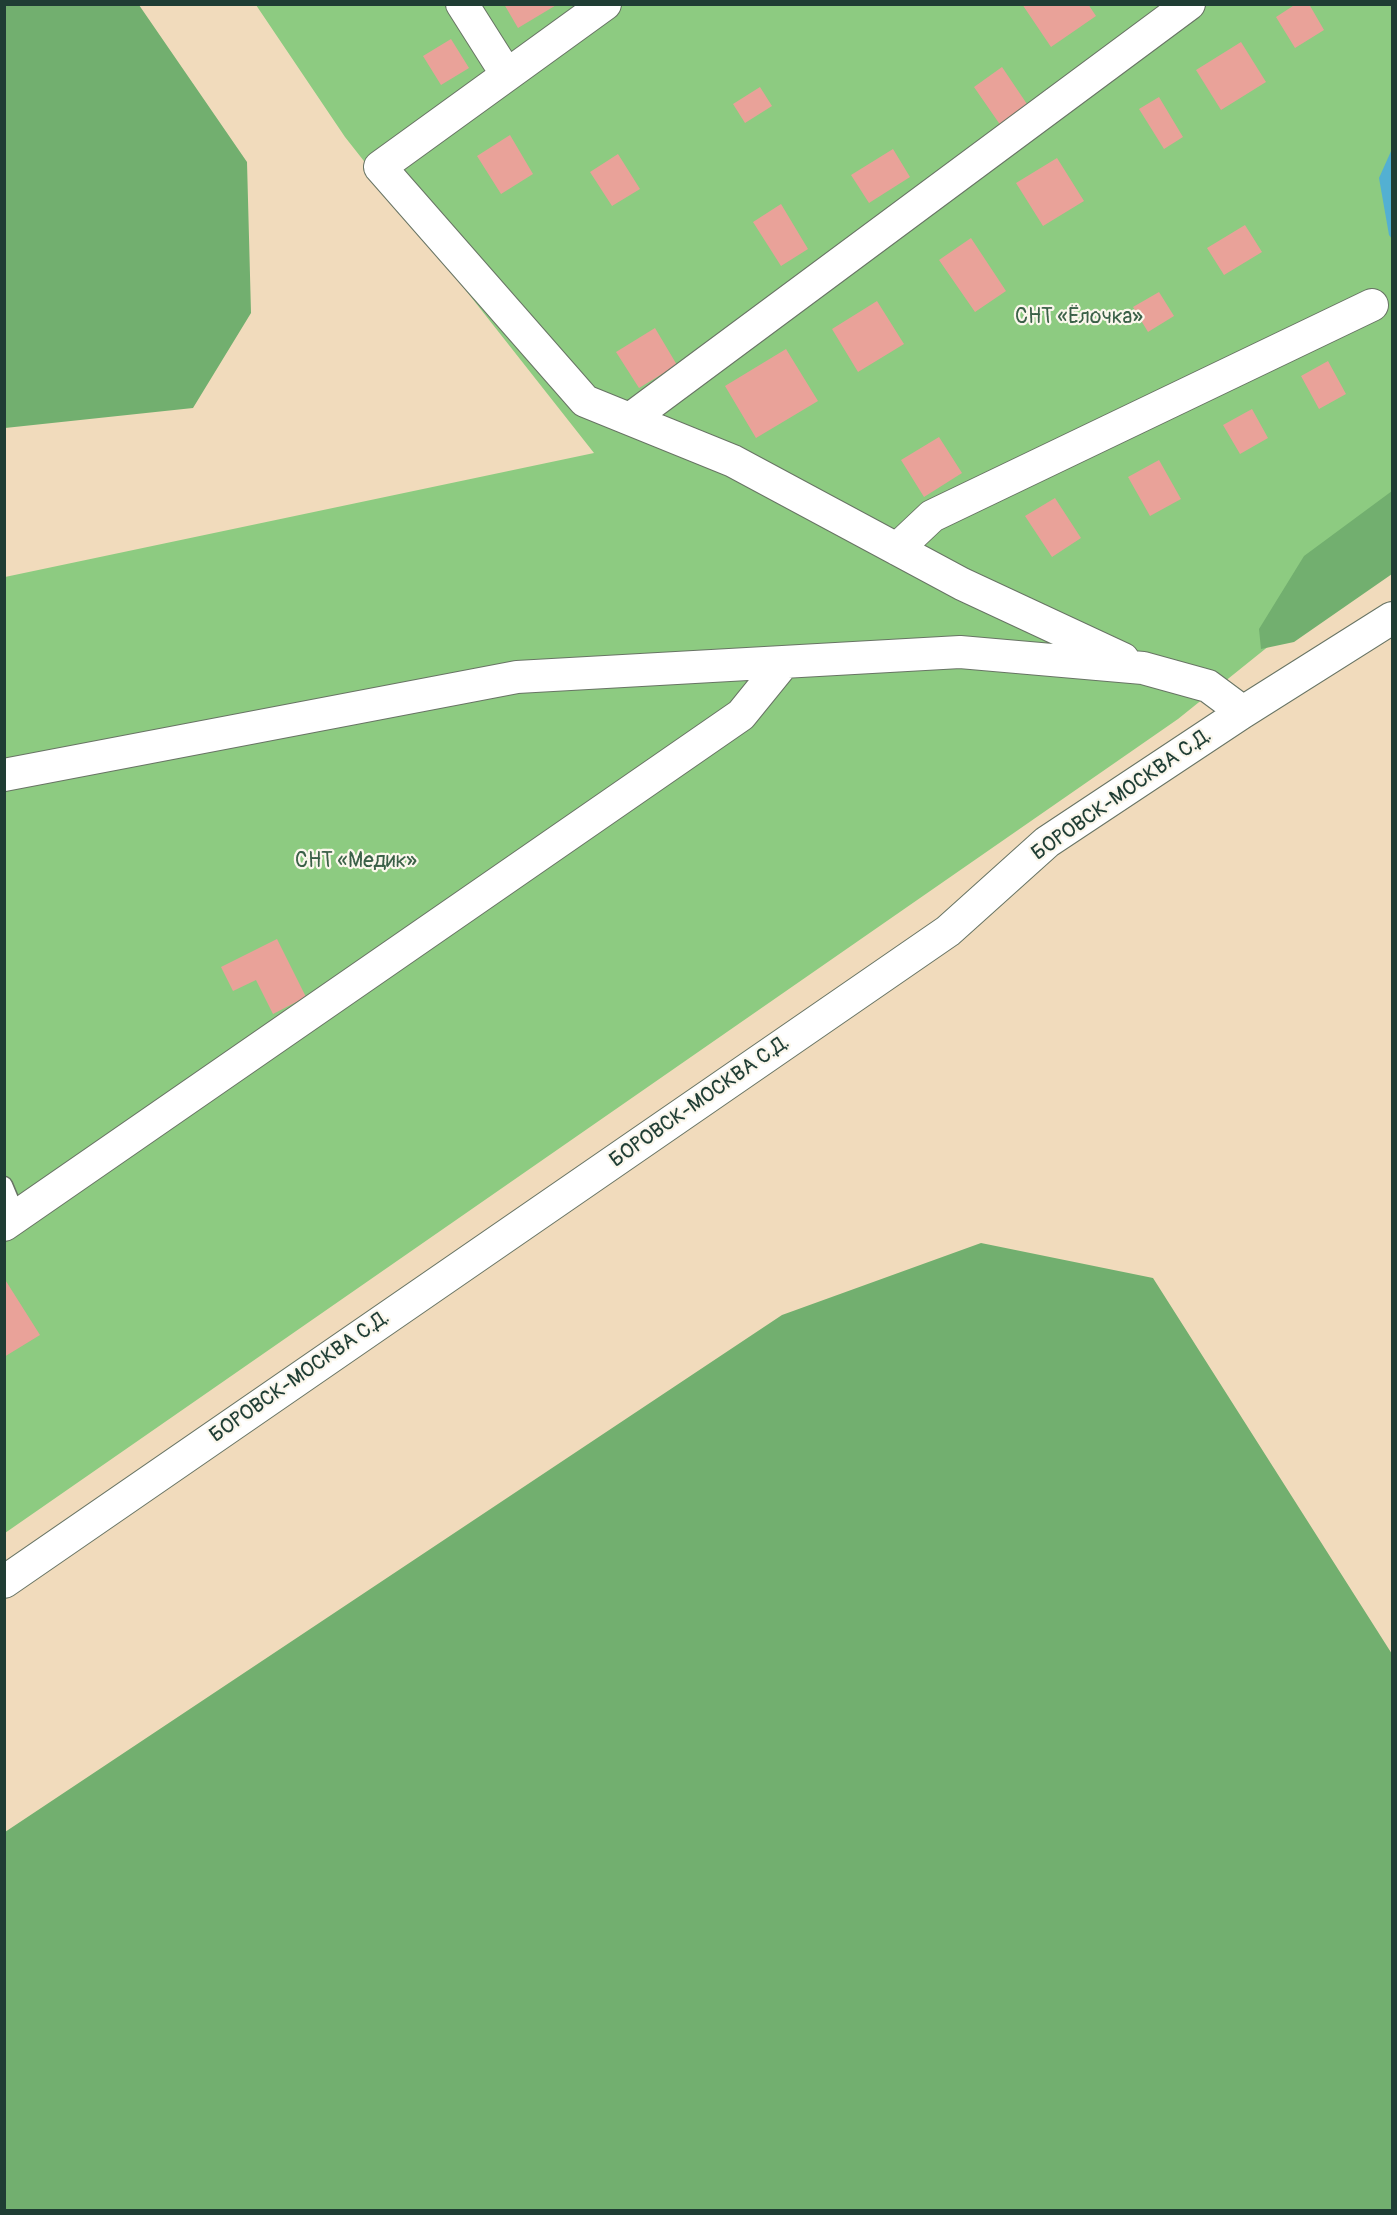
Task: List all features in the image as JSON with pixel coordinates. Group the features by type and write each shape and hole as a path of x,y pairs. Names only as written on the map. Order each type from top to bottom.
{"street":[{"path":"462,4 507,75"},
{"path":"605,4 380,167 585,401 733,461 962,584 1143,668 1208,686 1243,712"},
{"path":"630,419 1189,4"},
{"path":"897,549 932,516 1372,306"},
{"name":"БОРОВСК-МОСКВА С.Д.","path":"4,1582 948,931 1047,842 1243,712 1392,618"},
{"path":"4,775 517,677 960,652 1143,668"},
{"path":"11,1220 741,715 784,662"}],"lane":[{"path":"4,1185 11,1220"}],"green space":[{"path":"4,5 139,5 247,162 251,313 193,408 5,428"},
{"path":"256,5 1392,5 1392,531 1300,621 1178,719 5,1533 5,577 594,453 345,137"},
{"path":"1392,491 1392,574 1294,642 1261,649 1259,629 1304,556"},
{"path":"981,1243 1153,1278 1392,1654 1392,2210 5,2210 5,1832 782,1315"}],"water":[{"path":"1392,149 1392,239 1389,235 1379,178"}],"building":[{"path":"504,4 558,4 518,28"},
{"path":"1022,4 1088,4 1096,16 1051,47"},
{"path":"1296,4 1309,4 1324,30 1295,48 1276,17"},
{"path":"451,39 469,68 441,85 423,56"},
{"path":"1241,42 1266,82 1221,110 1196,70"},
{"path":"1002,67 1029,107 1001,126 974,87"},
{"path":"760,87 772,106 745,123 733,104"},
{"path":"1159,97 1183,137 1164,149 1139,109"},
{"path":"510,135 533,174 501,194 477,156"},
{"path":"893,149 910,177 869,203 851,175"},
{"path":"618,154 640,189 612,206 590,172"},
{"path":"1057,158 1084,201 1043,226 1016,183"},
{"path":"781,204 808,249 781,266 753,222"},
{"path":"1245,225 1262,252 1224,275 1207,248"},
{"path":"971,238 1006,291 975,312 939,260"},
{"path":"1159,292 1174,316 1148,332 1133,307"},
{"path":"877,301 904,344 858,372 832,329"},
{"path":"655,328 677,365 639,388 616,352"},
{"path":"786,349 818,401 756,438 725,386"},
{"path":"1328,361 1346,394 1319,409 1301,376"},
{"path":"1252,409 1268,438 1240,454 1223,425"},
{"path":"939,437 962,473 924,497 901,460"},
{"path":"1159,460 1181,499 1150,516 1128,477"},
{"path":"1055,498 1081,538 1052,557 1025,516"},
{"path":"277,939 306,997 273,1014 256,980 233,991 221,967"},
{"path":"4,1278 40,1335 4,1357"}],"park label":[{"name":"СНТ «Ёлочка»","path":"1079,318"},
{"name":"СНТ «Медик»","path":"356,862"}]}
